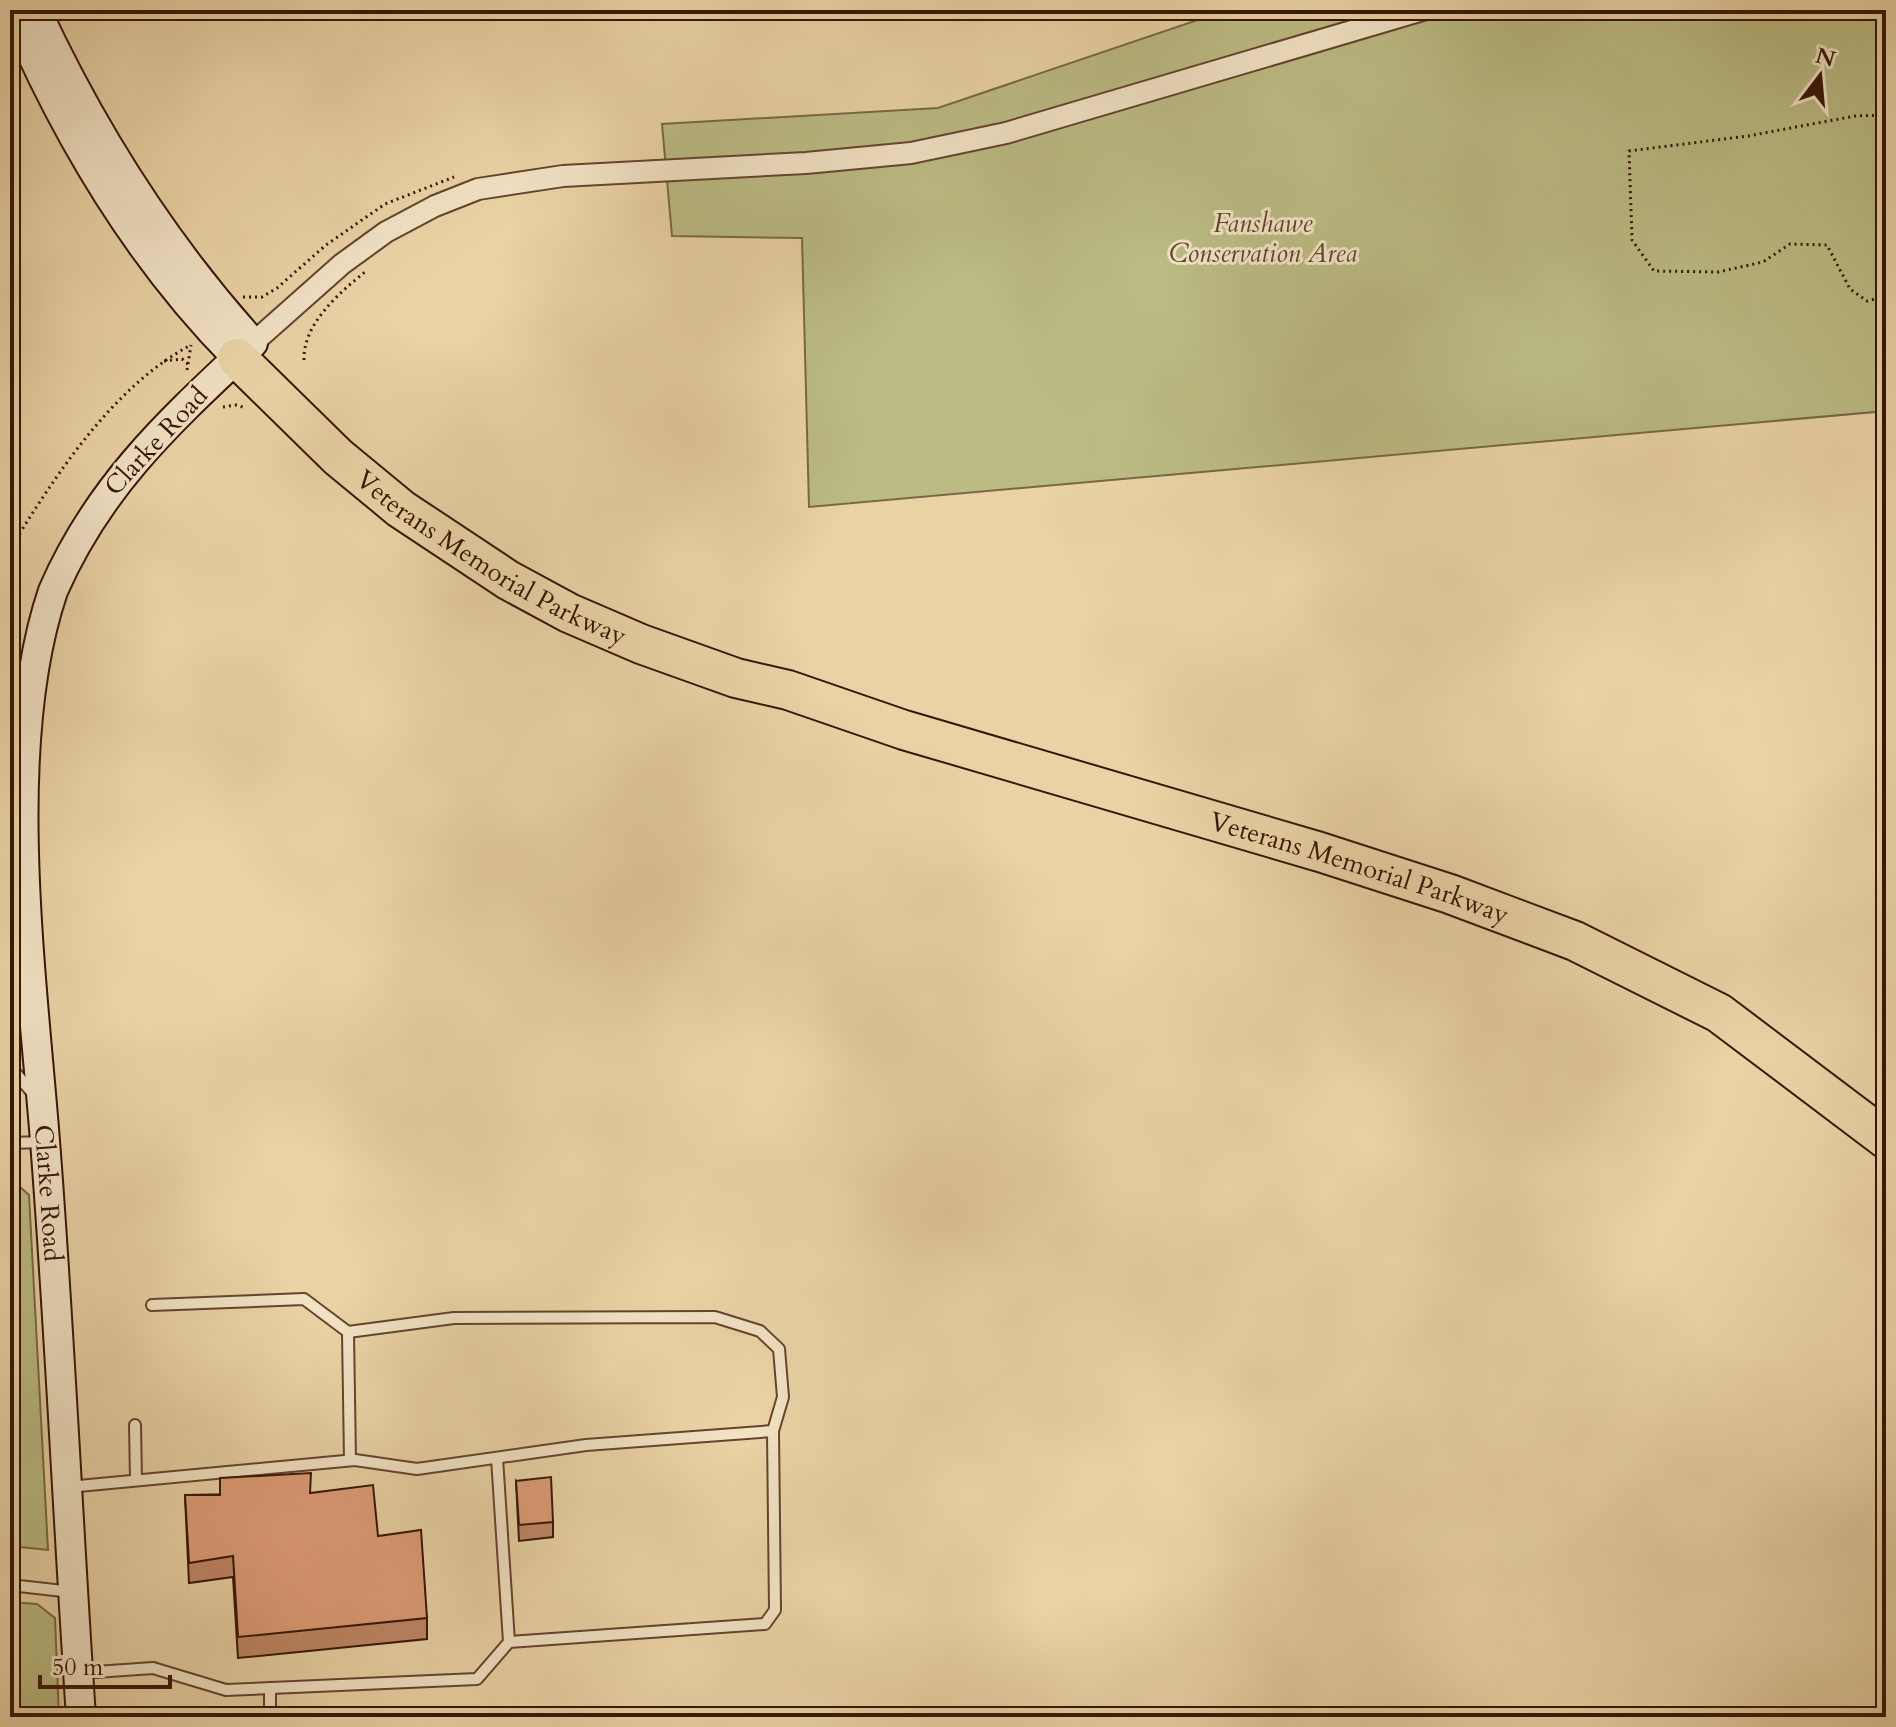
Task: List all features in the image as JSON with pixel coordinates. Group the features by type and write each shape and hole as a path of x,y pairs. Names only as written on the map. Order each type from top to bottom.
{"highway":[{"name":"Veterans Memorial Parkway","path":"245,351 471,530 579,593 754,671 788,690 904,730 1320,852 1450,894 1575,941 1719,1013 1886,1139"}],"main road":[{"path":"12,10 38,71 83,157 125,223 177,293 245,351"},
{"path":"36,10 104,145 245,351"},
{"name":"Clarke Road","path":"81,1717 45,1142 25,921 15,866 22,713 40,628 52,592 101,500 164,427 245,351"}],"street":[{"path":"245,351 342,264 386,232 435,206 478,189 563,176 806,163 911,153 1006,133 1423,10"}],"lane":[{"path":"10,968 25,921"},
{"path":"10,1066 42,1104"},
{"path":"10,1143 45,1142"},
{"path":"152,1305 304,1299 348,1332 454,1318 715,1317 760,1331 779,1349 783,1397 773,1431 775,1610 765,1624 509,1642"},
{"path":"348,1332 350,1460"},
{"path":"135,1425 136,1480"},
{"path":"66,1487 350,1460 417,1469 586,1445 773,1431"},
{"path":"78,1673 153,1668 226,1690 477,1679 509,1642 497,1458"},
{"path":"10,1585 72,1592"},
{"path":"270,1688 270,1717"}],"path":[{"path":"1886,115 1855,116 1748,136 1629,151 1627,166 1632,240 1654,271 1718,272 1763,262 1790,244 1827,245 1850,289 1867,301 1886,296"},
{"path":"304,360 306,341 340,294 370,269"},
{"path":"243,297 262,297"},
{"path":"10,549 78,448 160,361 191,345 187,370"},
{"path":"160,361 176,359 188,364"},
{"path":"223,407 236,405 250,409"}],"green space":[{"name":"Fanshawe Conservation Area","path":"1227,10 1886,10 1886,411 809,507 802,238 672,236 662,124 938,108"},
{"path":"10,1178 29,1195 48,1550 10,1546"},
{"path":"10,1602 37,1604 55,1618 59,1717 10,1717"}],"building":[{"path":"311,1473 310,1493 373,1485 378,1536 421,1530 427,1618 238,1637 233,1556 189,1563 185,1495 220,1495 220,1478"},
{"path":"551,1477 553,1522 519,1525 516,1481"}]}
